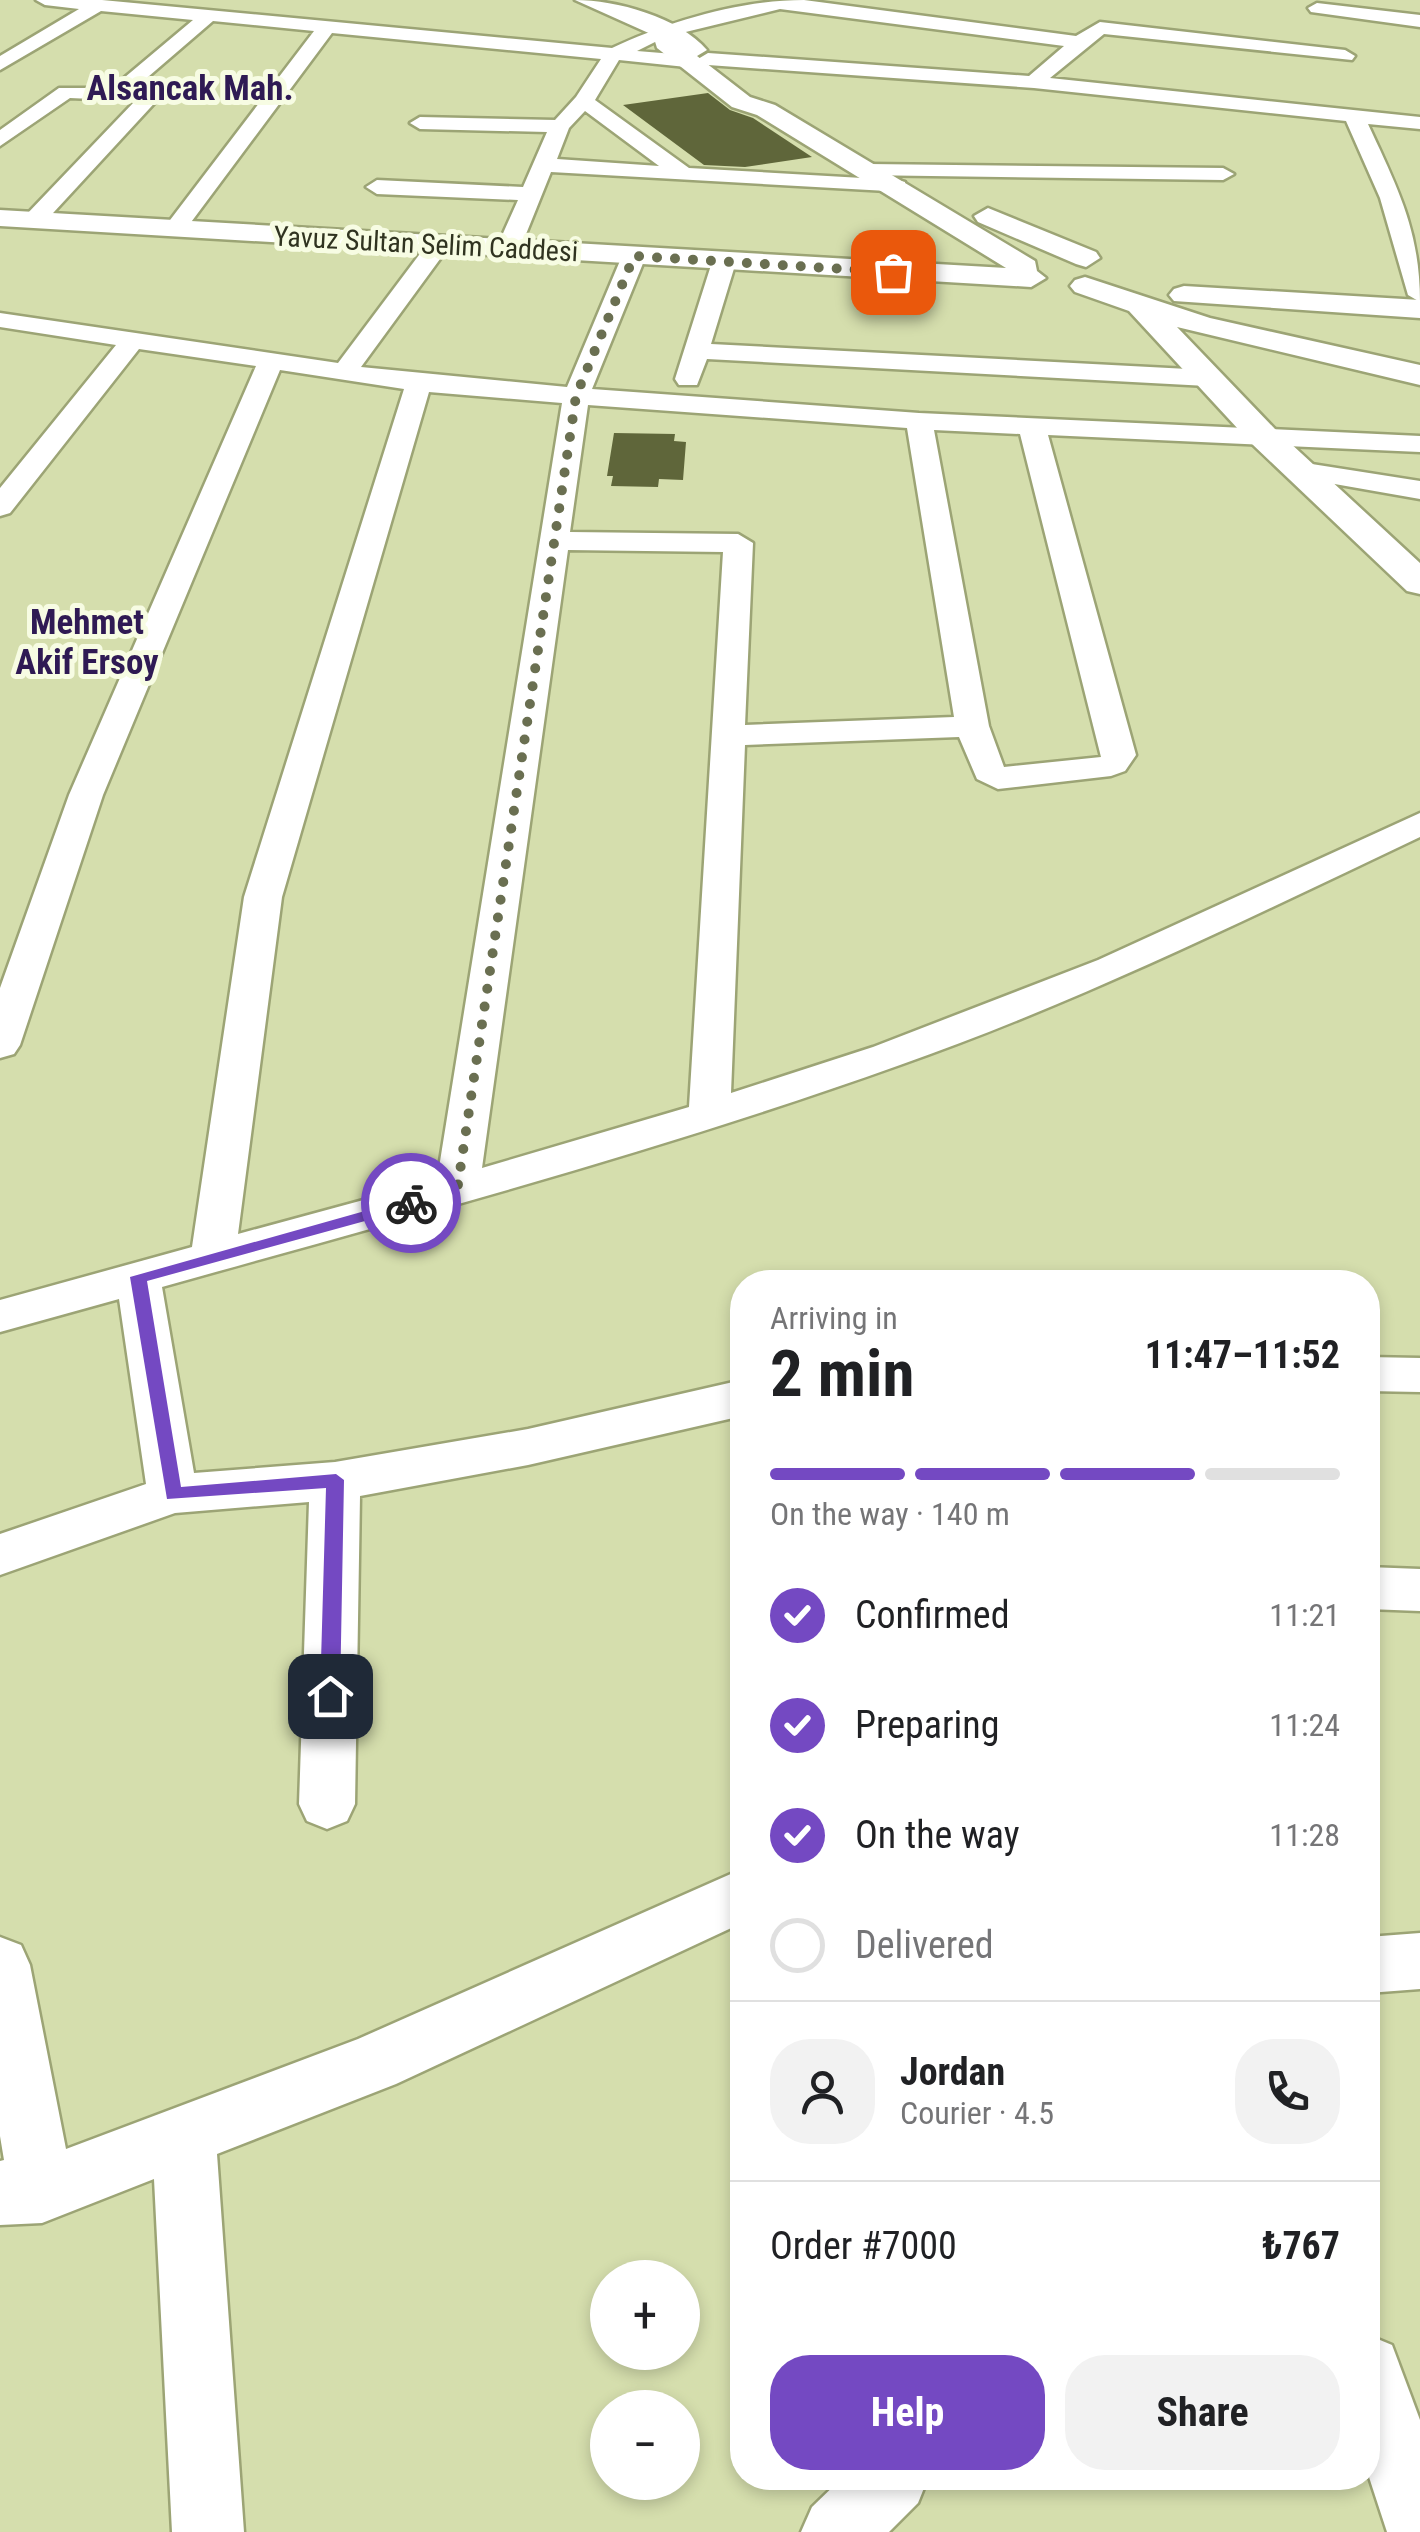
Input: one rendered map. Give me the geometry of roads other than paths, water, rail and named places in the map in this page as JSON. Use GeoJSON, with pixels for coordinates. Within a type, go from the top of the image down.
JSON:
{"type":"FeatureCollection","features":[{"type":"Feature","properties":{"kind":"street"},"geometry":{"type":"LineString","coordinates":[[45,0],[301,23],[327,16],[613,55],[1034,82],[1420,123]]}},
{"type":"Feature","properties":{"kind":"street"},"geometry":{"type":"LineString","coordinates":[[586,0],[661,34],[664,43],[697,60],[741,102],[766,110],[869,170],[1028,272]]}},
{"type":"Feature","properties":{"kind":"street"},"geometry":{"type":"LineString","coordinates":[[508,248],[560,126],[584,101],[613,55],[661,34],[788,2],[1079,42]]}},
{"type":"Feature","properties":{"kind":"street"},"geometry":{"type":"LineString","coordinates":[[0,64],[98,4]]}},
{"type":"Feature","properties":{"kind":"street"},"geometry":{"type":"LineString","coordinates":[[1317,8],[1420,21]]}},
{"type":"Feature","properties":{"kind":"street"},"geometry":{"type":"LineString","coordinates":[[117,94],[209,14]]}},
{"type":"Feature","properties":{"kind":"street"},"geometry":{"type":"LineString","coordinates":[[175,228],[327,16]]}},
{"type":"Feature","properties":{"kind":"street"},"geometry":{"type":"LineString","coordinates":[[1034,82],[1100,28],[1346,56]]}},
{"type":"Feature","properties":{"kind":"street"},"geometry":{"type":"LineString","coordinates":[[0,140],[66,92],[151,96],[34,220]]}},
{"type":"Feature","properties":{"kind":"street"},"geometry":{"type":"LineString","coordinates":[[584,101],[681,172]]}},
{"type":"Feature","properties":{"kind":"street"},"geometry":{"type":"LineString","coordinates":[[1148,286],[1420,296],[1391,198],[1354,116]]}},
{"type":"Feature","properties":{"kind":"street"},"geometry":{"type":"LineString","coordinates":[[420,123],[560,126]]}},
{"type":"Feature","properties":{"kind":"street"},"geometry":{"type":"LineString","coordinates":[[544,165],[681,172],[909,194],[991,217],[1093,274],[1111,290],[1420,309]]}},
{"type":"Feature","properties":{"kind":"street"},"geometry":{"type":"LineString","coordinates":[[869,170],[1223,174]]}},
{"type":"Feature","properties":{"kind":"street"},"geometry":{"type":"LineString","coordinates":[[377,188],[532,194]]}},
{"type":"Feature","properties":{"kind":"street","name":"Yavuz Sultan Selim Caddesi"},"geometry":{"type":"LineString","coordinates":[[0,218],[724,262],[1028,272],[1055,285],[1093,274]]}},
{"type":"Feature","properties":{"kind":"street"},"geometry":{"type":"LineString","coordinates":[[344,372],[438,244]]}},
{"type":"Feature","properties":{"kind":"street"},"geometry":{"type":"LineString","coordinates":[[457,1191],[576,396],[634,256]]}},
{"type":"Feature","properties":{"kind":"street"},"geometry":{"type":"LineString","coordinates":[[680,404],[724,262]]}},
{"type":"Feature","properties":{"kind":"street"},"geometry":{"type":"LineString","coordinates":[[1093,274],[1148,286],[1420,375]]}},
{"type":"Feature","properties":{"kind":"street"},"geometry":{"type":"LineString","coordinates":[[1148,286],[1207,378],[1298,470],[1406,560],[1420,583]]}},
{"type":"Feature","properties":{"kind":"street"},"geometry":{"type":"LineString","coordinates":[[0,320],[419,383],[920,421],[1420,444]]}},
{"type":"Feature","properties":{"kind":"street"},"geometry":{"type":"LineString","coordinates":[[0,507],[133,340]]}},
{"type":"Feature","properties":{"kind":"street"},"geometry":{"type":"LineString","coordinates":[[696,351],[1207,378]]}},
{"type":"Feature","properties":{"kind":"street"},"geometry":{"type":"LineString","coordinates":[[0,1045],[86,795],[272,361]]}},
{"type":"Feature","properties":{"kind":"street"},"geometry":{"type":"LineString","coordinates":[[213,1256],[263,897],[419,383]]}},
{"type":"Feature","properties":{"kind":"street"},"geometry":{"type":"LineString","coordinates":[[920,421],[972,726],[989,772],[998,779],[1099,769],[1113,764],[1119,755],[1032,427]]}},
{"type":"Feature","properties":{"kind":"street"},"geometry":{"type":"LineString","coordinates":[[1298,470],[1420,490]]}},
{"type":"Feature","properties":{"kind":"street"},"geometry":{"type":"LineString","coordinates":[[554,541],[738,543],[710,1116]]}},
{"type":"Feature","properties":{"kind":"street"},"geometry":{"type":"LineString","coordinates":[[728,736],[972,726]]}},
{"type":"Feature","properties":{"kind":"street"},"geometry":{"type":"LineString","coordinates":[[0,1316],[457,1191],[710,1116],[887,1056],[1096,975],[1420,824]]}},
{"type":"Feature","properties":{"kind":"street"},"geometry":{"type":"LineString","coordinates":[[138,1277],[173,1494]]}},
{"type":"Feature","properties":{"kind":"street"},"geometry":{"type":"LineString","coordinates":[[1380,1374],[1420,1375]]}},
{"type":"Feature","properties":{"kind":"street"},"geometry":{"type":"LineString","coordinates":[[0,1555],[173,1494],[336,1480],[528,1447],[730,1401]]}},
{"type":"Feature","properties":{"kind":"street"},"geometry":{"type":"LineString","coordinates":[[327,1804],[336,1480]]}},
{"type":"Feature","properties":{"kind":"street"},"geometry":{"type":"LineString","coordinates":[[1380,1588],[1420,1590]]}},
{"type":"Feature","properties":{"kind":"street"},"geometry":{"type":"LineString","coordinates":[[0,1965],[21,2192],[184,2136],[374,2062],[730,1900]]}},
{"type":"Feature","properties":{"kind":"street"},"geometry":{"type":"LineString","coordinates":[[1380,1964],[1420,1961]]}},
{"type":"Feature","properties":{"kind":"street"},"geometry":{"type":"LineString","coordinates":[[184,2136],[208,2532]]}},
{"type":"Feature","properties":{"kind":"street"},"geometry":{"type":"LineString","coordinates":[[1380,2405],[1420,2525]]}},
{"type":"Feature","properties":{"kind":"street"},"geometry":{"type":"LineString","coordinates":[[837,2532],[881,2490]]}},
{"type":"Feature","properties":{"kind":"district","name":"Alsancak Mah."},"geometry":{"type":"Point","coordinates":[190,88]}},
{"type":"Feature","properties":{"kind":"district","name":"Mehmet Akif Ersoy"},"geometry":{"type":"Point","coordinates":[87,642]}}]}
